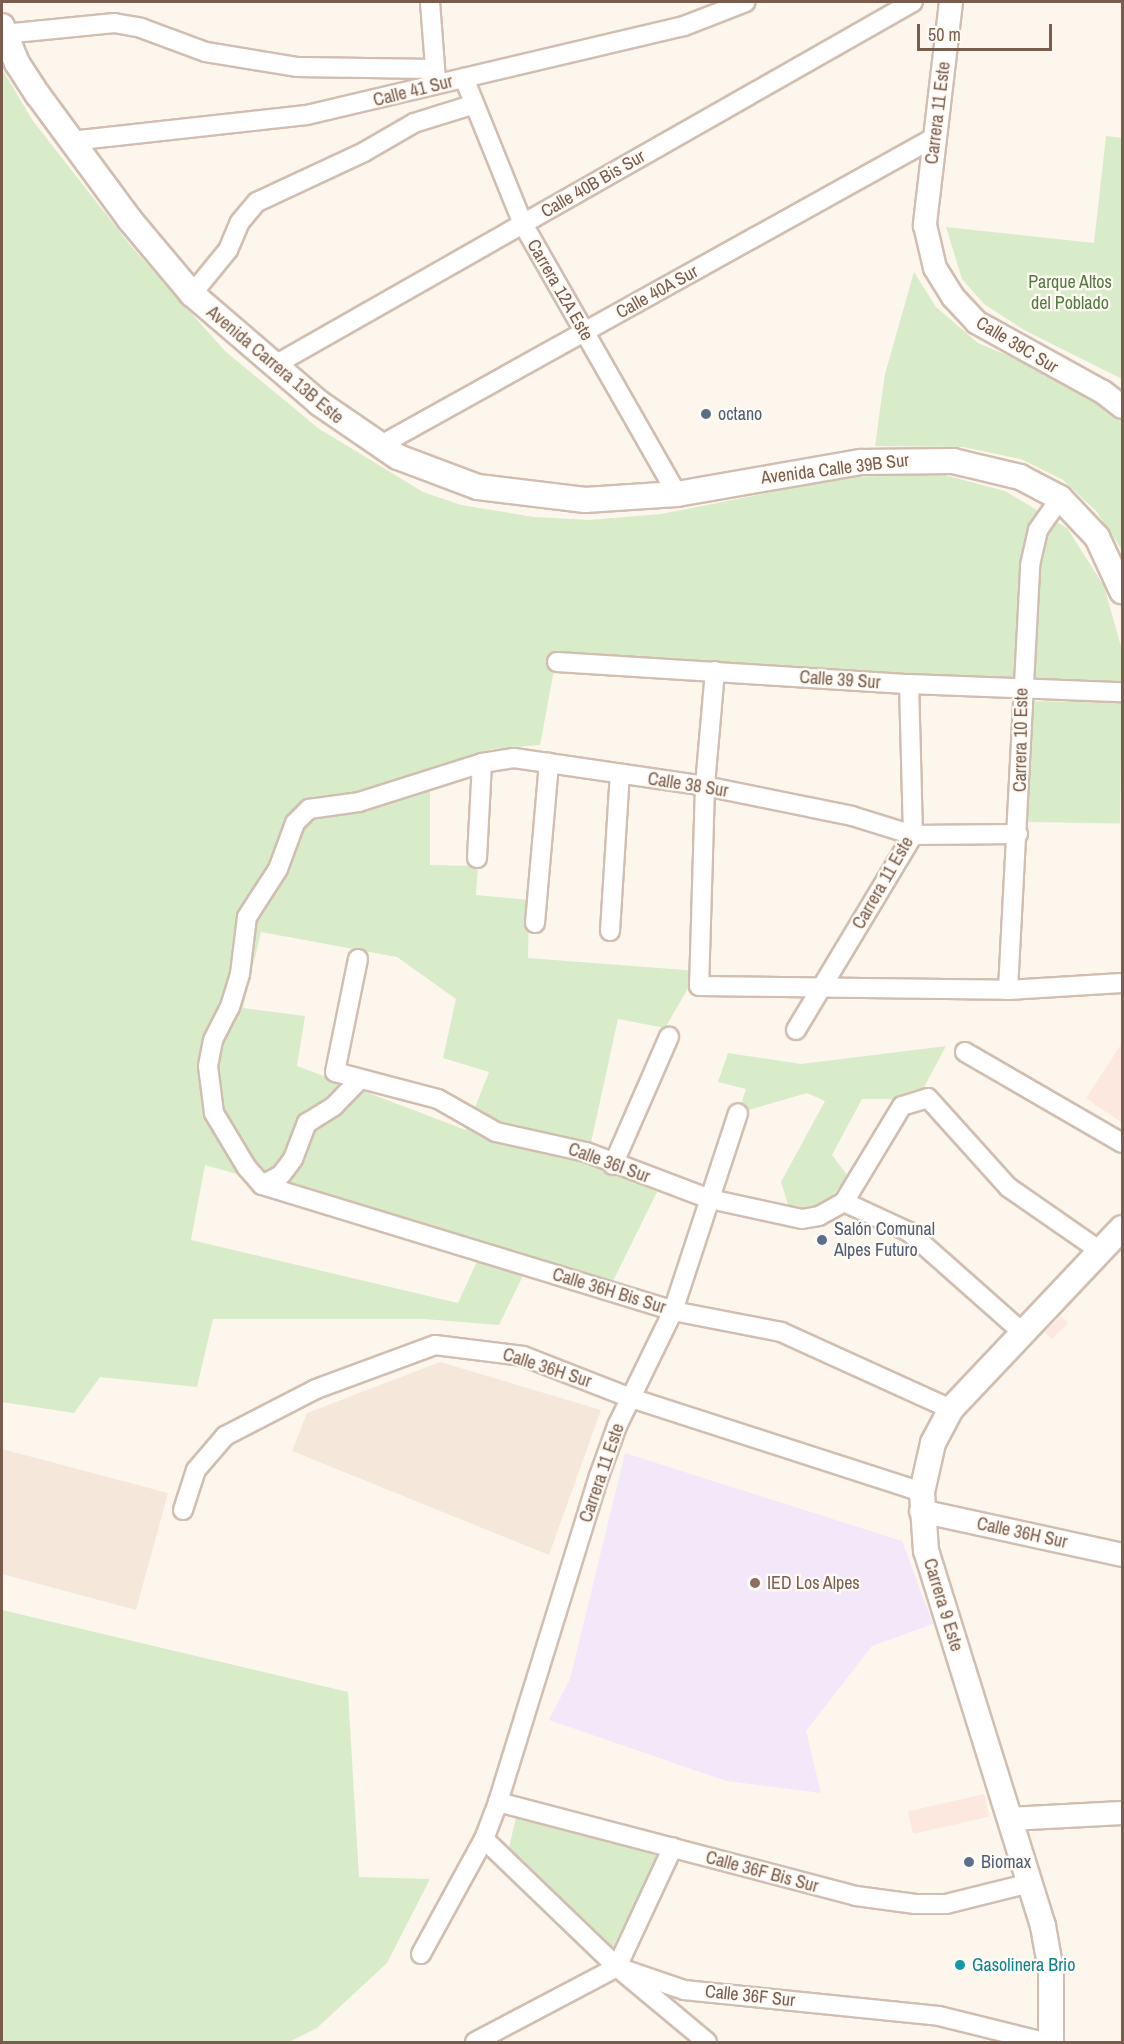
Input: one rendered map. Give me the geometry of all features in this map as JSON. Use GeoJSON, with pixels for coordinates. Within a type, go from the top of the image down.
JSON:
{"type":"FeatureCollection","features":[{"type":"Feature","properties":{"kind":"main road","name":"Avenida Carrera 13B Este"},"geometry":{"type":"LineString","coordinates":[[3,30],[22,73],[71,141],[192,294],[273,366],[379,446],[455,480],[515,494],[585,500],[677,494]]}},
{"type":"Feature","properties":{"kind":"main road","name":"Avenida Calle 39B Sur"},"geometry":{"type":"LineString","coordinates":[[677,494],[861,462],[916,458],[994,469],[1060,498]]}},
{"type":"Feature","properties":{"kind":"main road"},"geometry":{"type":"LineString","coordinates":[[1060,498],[1097,537],[1122,591]]}},
{"type":"Feature","properties":{"kind":"main road","name":"Carrera 9 Este"},"geometry":{"type":"LineString","coordinates":[[1051,2043],[1052,1971],[1030,1884],[926,1551],[921,1502],[933,1443],[951,1408],[1122,1228]]}},
{"type":"Feature","properties":{"kind":"street"},"geometry":{"type":"LineString","coordinates":[[3,30],[114,23],[141,28],[206,52],[298,67],[436,77],[430,2]]}},
{"type":"Feature","properties":{"kind":"street","name":"Calle 41 Sur"},"geometry":{"type":"LineString","coordinates":[[71,141],[308,115],[436,77],[464,78],[684,26],[746,2]]}},
{"type":"Feature","properties":{"kind":"street","name":"Calle 40B Bis Sur"},"geometry":{"type":"LineString","coordinates":[[273,366],[913,2]]}},
{"type":"Feature","properties":{"kind":"street","name":"Carrera 11 Este"},"geometry":{"type":"LineString","coordinates":[[926,225],[951,2]]}},
{"type":"Feature","properties":{"kind":"street","name":"Carrera 12A Este"},"geometry":{"type":"LineString","coordinates":[[464,78],[472,105],[523,224],[677,494]]}},
{"type":"Feature","properties":{"kind":"street"},"geometry":{"type":"LineString","coordinates":[[192,294],[228,250],[245,214],[257,202],[364,152],[414,123],[472,105]]}},
{"type":"Feature","properties":{"kind":"street","name":"Calle 40A Sur"},"geometry":{"type":"LineString","coordinates":[[379,446],[935,137]]}},
{"type":"Feature","properties":{"kind":"street","name":"Calle 39C Sur"},"geometry":{"type":"LineString","coordinates":[[926,225],[935,268],[963,310],[990,332],[1103,392],[1122,407]]}},
{"type":"Feature","properties":{"kind":"street","name":"Carrera 10 Este"},"geometry":{"type":"LineString","coordinates":[[1008,990],[1018,834],[1022,688],[1030,565],[1038,530],[1060,498]]}},
{"type":"Feature","properties":{"kind":"street","name":"Calle 39 Sur"},"geometry":{"type":"LineString","coordinates":[[557,662],[909,684],[1122,692]]}},
{"type":"Feature","properties":{"kind":"street"},"geometry":{"type":"LineString","coordinates":[[715,671],[705,786],[699,986],[1008,990],[1122,983]]}},
{"type":"Feature","properties":{"kind":"street","name":"Carrera 11 Este"},"geometry":{"type":"LineString","coordinates":[[795,1030],[913,835],[909,684]]}},
{"type":"Feature","properties":{"kind":"street","name":"Calle 38 Sur"},"geometry":{"type":"LineString","coordinates":[[262,1185],[247,1168],[214,1113],[208,1066],[213,1040],[230,1007],[240,974],[247,917],[278,869],[295,823],[309,809],[359,802],[482,762],[514,758],[705,786],[862,819],[913,835],[1018,834]]}},
{"type":"Feature","properties":{"kind":"street"},"geometry":{"type":"LineString","coordinates":[[477,858],[482,762]]}},
{"type":"Feature","properties":{"kind":"street"},"geometry":{"type":"LineString","coordinates":[[535,923],[549,763]]}},
{"type":"Feature","properties":{"kind":"street"},"geometry":{"type":"LineString","coordinates":[[610,931],[620,774]]}},
{"type":"Feature","properties":{"kind":"street","name":"Calle 36I Sur"},"geometry":{"type":"LineString","coordinates":[[358,959],[335,1072],[438,1099],[496,1132],[586,1152],[613,1165],[710,1198],[793,1218],[819,1216],[844,1202]]}},
{"type":"Feature","properties":{"kind":"street"},"geometry":{"type":"LineString","coordinates":[[613,1165],[669,1037]]}},
{"type":"Feature","properties":{"kind":"street"},"geometry":{"type":"LineString","coordinates":[[965,1052],[1122,1143]]}},
{"type":"Feature","properties":{"kind":"street"},"geometry":{"type":"LineString","coordinates":[[262,1185],[281,1175],[293,1159],[307,1123],[334,1107],[360,1079]]}},
{"type":"Feature","properties":{"kind":"street"},"geometry":{"type":"LineString","coordinates":[[1023,1333],[909,1232],[844,1202],[902,1106],[928,1098],[938,1105],[1008,1187],[1100,1251]]}},
{"type":"Feature","properties":{"kind":"street","name":"Carrera 11 Este"},"geometry":{"type":"LineString","coordinates":[[421,1954],[484,1839],[498,1802],[599,1476],[631,1398],[673,1311],[738,1113]]}},
{"type":"Feature","properties":{"kind":"street","name":"Calle 36H Bis Sur"},"geometry":{"type":"LineString","coordinates":[[262,1185],[673,1311],[781,1332],[951,1408]]}},
{"type":"Feature","properties":{"kind":"street","name":"Calle 36H Sur"},"geometry":{"type":"LineString","coordinates":[[183,1510],[196,1470],[225,1436],[316,1389],[435,1345],[522,1356],[631,1398],[921,1502],[1122,1555]]}},
{"type":"Feature","properties":{"kind":"street","name":"Calle 36F Bis Sur"},"geometry":{"type":"LineString","coordinates":[[498,1802],[673,1847],[819,1888],[915,1904],[946,1904],[1030,1884]]}},
{"type":"Feature","properties":{"kind":"street"},"geometry":{"type":"LineString","coordinates":[[1009,1819],[1122,1813]]}},
{"type":"Feature","properties":{"kind":"street"},"geometry":{"type":"LineString","coordinates":[[484,1839],[617,1967],[707,2043]]}},
{"type":"Feature","properties":{"kind":"street"},"geometry":{"type":"LineString","coordinates":[[475,2043],[617,1967],[673,1847]]}},
{"type":"Feature","properties":{"kind":"street","name":"Calle 36F Sur"},"geometry":{"type":"LineString","coordinates":[[617,1967],[684,1990],[939,2016],[1044,2043]]}},
{"type":"Feature","properties":{"kind":"shaded area"},"geometry":{"type":"Polygon","coordinates":[[[1122,1043],[1122,1123],[1086,1098],[1122,1043]]]}},
{"type":"Feature","properties":{"kind":"shaded area"},"geometry":{"type":"Polygon","coordinates":[[[1061,1316],[1068,1323],[1052,1339],[1045,1332],[1061,1316]]]}},
{"type":"Feature","properties":{"kind":"shaded area"},"geometry":{"type":"Polygon","coordinates":[[[440,1362],[601,1410],[549,1555],[292,1451],[307,1413],[440,1362]]]}},
{"type":"Feature","properties":{"kind":"shaded area"},"geometry":{"type":"Polygon","coordinates":[[[2,1449],[168,1493],[136,1610],[2,1574],[2,1449]]]}},
{"type":"Feature","properties":{"kind":"shaded area","name":"IED Los Alpes"},"geometry":{"type":"Polygon","coordinates":[[[625,1453],[902,1541],[933,1624],[872,1646],[806,1731],[821,1793],[726,1781],[549,1720],[570,1679],[625,1453]]]}},
{"type":"Feature","properties":{"kind":"shaded area"},"geometry":{"type":"Polygon","coordinates":[[[984,1794],[989,1816],[913,1834],[908,1812],[984,1794]]]}},
{"type":"Feature","properties":{"kind":"green space"},"geometry":{"type":"Polygon","coordinates":[[[2,69],[33,121],[131,246],[225,351],[318,428],[423,492],[461,505],[534,517],[589,520],[661,514],[849,477],[941,474],[1005,491],[1067,528],[1104,586],[1122,650],[1122,685],[556,659],[540,745],[491,749],[430,768],[430,865],[478,866],[476,895],[529,900],[528,958],[698,971],[665,1028],[618,1019],[587,1161],[657,1192],[611,1285],[531,1259],[499,1325],[424,1319],[213,1319],[197,1387],[100,1377],[74,1413],[2,1402],[2,69]],[[261,932],[243,1008],[305,1016],[297,1066],[466,1130],[489,1072],[443,1058],[456,999],[397,957],[261,932]],[[205,1165],[191,1240],[458,1303],[484,1246],[484,1245],[205,1165]]]}},
{"type":"Feature","properties":{"kind":"green space","name":"Parque Altos del Poblado"},"geometry":{"type":"Polygon","coordinates":[[[1106,136],[1122,138],[1122,379],[1024,330],[984,304],[962,279],[946,227],[1094,243],[1106,136]]]}},
{"type":"Feature","properties":{"kind":"green space"},"geometry":{"type":"Polygon","coordinates":[[[914,272],[936,307],[978,343],[1064,379],[1097,398],[1122,420],[1122,550],[1096,511],[1063,480],[1021,459],[963,447],[875,446],[885,374],[914,272]]]}},
{"type":"Feature","properties":{"kind":"green space"},"geometry":{"type":"Polygon","coordinates":[[[1028,701],[1122,703],[1120,824],[1026,822],[1028,701]]]}},
{"type":"Feature","properties":{"kind":"green space"},"geometry":{"type":"Polygon","coordinates":[[[946,1046],[922,1091],[896,1099],[862,1099],[832,1155],[848,1176],[824,1206],[807,1211],[790,1211],[781,1182],[825,1101],[807,1093],[738,1113],[746,1089],[718,1082],[728,1053],[801,1064],[946,1046]]]}},
{"type":"Feature","properties":{"kind":"green space"},"geometry":{"type":"Polygon","coordinates":[[[2,1610],[348,1692],[359,1877],[430,1879],[387,1963],[317,2028],[289,2042],[2,2042],[2,1610]]]}},
{"type":"Feature","properties":{"kind":"green space"},"geometry":{"type":"Polygon","coordinates":[[[517,1814],[658,1856],[613,1947],[509,1847],[517,1814]]]}},
{"type":"Feature","properties":{"kind":"place","name":"octano"},"geometry":{"type":"Point","coordinates":[706,414]}},
{"type":"Feature","properties":{"kind":"place","name":"Salón Comunal Alpes Futuro"},"geometry":{"type":"Point","coordinates":[822,1240]}},
{"type":"Feature","properties":{"kind":"place","name":"IED Los Alpes"},"geometry":{"type":"Point","coordinates":[755,1583]}},
{"type":"Feature","properties":{"kind":"place","name":"Biomax"},"geometry":{"type":"Point","coordinates":[969,1862]}},
{"type":"Feature","properties":{"kind":"place","name":"Gasolinera Brio"},"geometry":{"type":"Point","coordinates":[960,1965]}}]}
